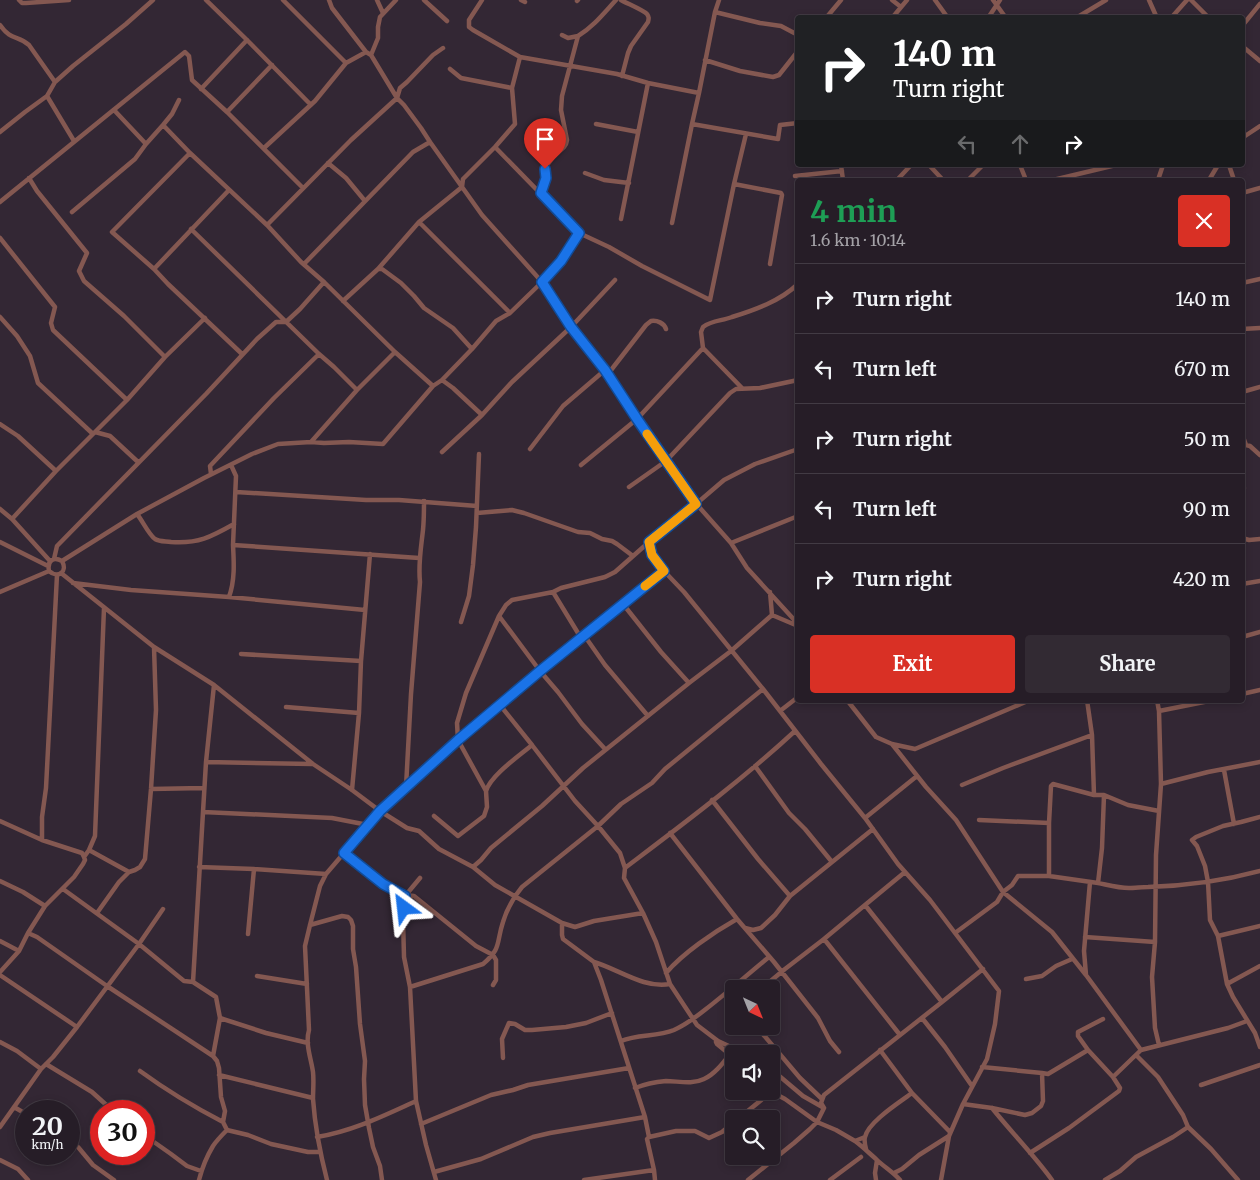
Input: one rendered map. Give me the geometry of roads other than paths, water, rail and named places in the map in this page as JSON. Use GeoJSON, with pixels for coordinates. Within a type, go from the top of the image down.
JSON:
{"type":"FeatureCollection","features":[{"type":"Feature","properties":{"kind":"street"},"geometry":{"type":"LineString","coordinates":[[19,0],[22,3],[69,0]]}},
{"type":"Feature","properties":{"kind":"street"},"geometry":{"type":"LineString","coordinates":[[206,0],[311,105]]}},
{"type":"Feature","properties":{"kind":"street"},"geometry":{"type":"LineString","coordinates":[[283,0],[346,63]]}},
{"type":"Feature","properties":{"kind":"street"},"geometry":{"type":"LineString","coordinates":[[329,0],[332,8],[368,53],[397,98],[413,116],[482,215],[542,282],[571,327],[606,372],[696,504],[731,543],[747,568],[795,621]]}},
{"type":"Feature","properties":{"kind":"street"},"geometry":{"type":"LineString","coordinates":[[377,0],[383,13]]}},
{"type":"Feature","properties":{"kind":"street"},"geometry":{"type":"LineString","coordinates":[[264,148],[311,105],[346,63],[368,53],[378,38],[380,17],[396,0]]}},
{"type":"Feature","properties":{"kind":"street"},"geometry":{"type":"LineString","coordinates":[[424,0],[447,20]]}},
{"type":"Feature","properties":{"kind":"street"},"geometry":{"type":"LineString","coordinates":[[482,0],[469,20],[469,27],[520,57],[699,93]]}},
{"type":"Feature","properties":{"kind":"street"},"geometry":{"type":"LineString","coordinates":[[562,35],[568,38],[578,36],[586,31],[616,0]]}},
{"type":"Feature","properties":{"kind":"street"},"geometry":{"type":"LineString","coordinates":[[621,0],[643,11],[649,18],[631,46],[622,76]]}},
{"type":"Feature","properties":{"kind":"street"},"geometry":{"type":"LineString","coordinates":[[672,223],[719,0]]}},
{"type":"Feature","properties":{"kind":"street"},"geometry":{"type":"LineString","coordinates":[[828,15],[841,0]]}},
{"type":"Feature","properties":{"kind":"street"},"geometry":{"type":"LineString","coordinates":[[892,0],[901,7]]}},
{"type":"Feature","properties":{"kind":"street"},"geometry":{"type":"LineString","coordinates":[[894,15],[907,0]]}},
{"type":"Feature","properties":{"kind":"street"},"geometry":{"type":"LineString","coordinates":[[935,0],[946,15]]}},
{"type":"Feature","properties":{"kind":"street"},"geometry":{"type":"LineString","coordinates":[[1081,15],[1106,0]]}},
{"type":"Feature","properties":{"kind":"street"},"geometry":{"type":"LineString","coordinates":[[1149,0],[1156,15]]}},
{"type":"Feature","properties":{"kind":"street"},"geometry":{"type":"LineString","coordinates":[[1174,15],[1187,0]]}},
{"type":"Feature","properties":{"kind":"street"},"geometry":{"type":"LineString","coordinates":[[1191,0],[1206,15]]}},
{"type":"Feature","properties":{"kind":"street"},"geometry":{"type":"LineString","coordinates":[[0,132],[46,96],[55,82],[126,24],[150,1]]}},
{"type":"Feature","properties":{"kind":"street"},"geometry":{"type":"LineString","coordinates":[[989,15],[996,1]]}},
{"type":"Feature","properties":{"kind":"street"},"geometry":{"type":"LineString","coordinates":[[996,1],[1004,15]]}},
{"type":"Feature","properties":{"kind":"street"},"geometry":{"type":"LineString","coordinates":[[1245,22],[1260,4]]}},
{"type":"Feature","properties":{"kind":"street"},"geometry":{"type":"LineString","coordinates":[[715,12],[781,26],[795,33]]}},
{"type":"Feature","properties":{"kind":"street"},"geometry":{"type":"LineString","coordinates":[[0,25],[6,34],[25,41],[30,45],[55,82]]}},
{"type":"Feature","properties":{"kind":"street"},"geometry":{"type":"LineString","coordinates":[[541,193],[546,178],[545,168],[566,144],[567,140],[561,110],[562,96],[578,36]]}},
{"type":"Feature","properties":{"kind":"street"},"geometry":{"type":"LineString","coordinates":[[202,89],[247,40]]}},
{"type":"Feature","properties":{"kind":"street"},"geometry":{"type":"LineString","coordinates":[[267,225],[351,140],[397,98],[400,88],[443,48]]}},
{"type":"Feature","properties":{"kind":"street"},"geometry":{"type":"LineString","coordinates":[[1245,48],[1260,61]]}},
{"type":"Feature","properties":{"kind":"street"},"geometry":{"type":"LineString","coordinates":[[0,202],[185,52],[189,56],[192,80],[264,148],[302,188]]}},
{"type":"Feature","properties":{"kind":"street"},"geometry":{"type":"LineString","coordinates":[[706,60],[740,71],[773,77],[779,75],[795,55]]}},
{"type":"Feature","properties":{"kind":"street"},"geometry":{"type":"LineString","coordinates":[[342,301],[378,268],[418,222],[462,187],[463,179],[496,147],[515,124],[512,88],[520,57]]}},
{"type":"Feature","properties":{"kind":"street"},"geometry":{"type":"LineString","coordinates":[[227,112],[272,66]]}},
{"type":"Feature","properties":{"kind":"street"},"geometry":{"type":"LineString","coordinates":[[450,69],[461,78],[512,88]]}},
{"type":"Feature","properties":{"kind":"street"},"geometry":{"type":"LineString","coordinates":[[622,219],[648,83]]}},
{"type":"Feature","properties":{"kind":"street"},"geometry":{"type":"LineString","coordinates":[[46,96],[74,141]]}},
{"type":"Feature","properties":{"kind":"street"},"geometry":{"type":"LineString","coordinates":[[72,212],[135,159],[172,114],[179,100]]}},
{"type":"Feature","properties":{"kind":"street"},"geometry":{"type":"LineString","coordinates":[[114,110],[146,144]]}},
{"type":"Feature","properties":{"kind":"street"},"geometry":{"type":"LineString","coordinates":[[692,124],[778,139],[780,125],[795,123]]}},
{"type":"Feature","properties":{"kind":"street"},"geometry":{"type":"LineString","coordinates":[[596,124],[638,132]]}},
{"type":"Feature","properties":{"kind":"street"},"geometry":{"type":"LineString","coordinates":[[163,125],[267,225],[342,301],[433,386]]}},
{"type":"Feature","properties":{"kind":"street"},"geometry":{"type":"LineString","coordinates":[[1245,136],[1260,126]]}},
{"type":"Feature","properties":{"kind":"street"},"geometry":{"type":"LineString","coordinates":[[496,147],[579,233],[710,300],[746,134]]}},
{"type":"Feature","properties":{"kind":"street"},"geometry":{"type":"LineString","coordinates":[[304,264],[413,152],[430,142]]}},
{"type":"Feature","properties":{"kind":"street"},"geometry":{"type":"LineString","coordinates":[[190,153],[112,232],[242,354]]}},
{"type":"Feature","properties":{"kind":"street"},"geometry":{"type":"LineString","coordinates":[[328,163],[346,178],[365,201]]}},
{"type":"Feature","properties":{"kind":"street"},"geometry":{"type":"LineString","coordinates":[[841,167],[843,178]]}},
{"type":"Feature","properties":{"kind":"street"},"geometry":{"type":"LineString","coordinates":[[900,178],[909,167]]}},
{"type":"Feature","properties":{"kind":"street"},"geometry":{"type":"LineString","coordinates":[[931,167],[941,178]]}},
{"type":"Feature","properties":{"kind":"street"},"geometry":{"type":"LineString","coordinates":[[970,178],[981,167]]}},
{"type":"Feature","properties":{"kind":"street"},"geometry":{"type":"LineString","coordinates":[[1061,178],[1108,167]]}},
{"type":"Feature","properties":{"kind":"street"},"geometry":{"type":"LineString","coordinates":[[1210,178],[1217,167]]}},
{"type":"Feature","properties":{"kind":"street"},"geometry":{"type":"LineString","coordinates":[[795,176],[842,171]]}},
{"type":"Feature","properties":{"kind":"street"},"geometry":{"type":"LineString","coordinates":[[585,173],[604,180],[629,183]]}},
{"type":"Feature","properties":{"kind":"street"},"geometry":{"type":"LineString","coordinates":[[1081,178],[1082,173]]}},
{"type":"Feature","properties":{"kind":"street"},"geometry":{"type":"LineString","coordinates":[[29,178],[37,191],[87,253],[79,271],[84,281],[124,316],[166,357]]}},
{"type":"Feature","properties":{"kind":"street"},"geometry":{"type":"LineString","coordinates":[[734,184],[781,193],[782,195],[770,264]]}},
{"type":"Feature","properties":{"kind":"street"},"geometry":{"type":"LineString","coordinates":[[1245,192],[1260,188]]}},
{"type":"Feature","properties":{"kind":"street"},"geometry":{"type":"LineString","coordinates":[[154,270],[229,190]]}},
{"type":"Feature","properties":{"kind":"street"},"geometry":{"type":"LineString","coordinates":[[418,222],[510,313]]}},
{"type":"Feature","properties":{"kind":"street"},"geometry":{"type":"LineString","coordinates":[[191,229],[357,390]]}},
{"type":"Feature","properties":{"kind":"street"},"geometry":{"type":"LineString","coordinates":[[0,592],[58,559],[62,561],[137,514],[252,454],[278,444],[349,442],[383,444],[433,386],[442,380],[496,321],[510,313],[542,282],[561,261],[579,233]]}},
{"type":"Feature","properties":{"kind":"street"},"geometry":{"type":"LineString","coordinates":[[0,238],[54,307],[50,323],[53,330],[127,400]]}},
{"type":"Feature","properties":{"kind":"street"},"geometry":{"type":"LineString","coordinates":[[378,268],[400,283],[424,308],[453,328],[472,349]]}},
{"type":"Feature","properties":{"kind":"street"},"geometry":{"type":"LineString","coordinates":[[1245,282],[1260,279]]}},
{"type":"Feature","properties":{"kind":"street"},"geometry":{"type":"LineString","coordinates":[[442,452],[482,415],[512,382],[571,327],[615,280]]}},
{"type":"Feature","properties":{"kind":"street"},"geometry":{"type":"LineString","coordinates":[[50,564],[57,546],[206,394],[242,354],[276,322],[286,322],[324,282]]}},
{"type":"Feature","properties":{"kind":"street"},"geometry":{"type":"LineString","coordinates":[[742,388],[703,348],[701,332],[703,327],[712,322],[731,318],[765,304],[788,293],[795,287]]}},
{"type":"Feature","properties":{"kind":"street"},"geometry":{"type":"LineString","coordinates":[[0,317],[30,356],[38,383],[94,433],[110,436],[138,462]]}},
{"type":"Feature","properties":{"kind":"street"},"geometry":{"type":"LineString","coordinates":[[12,519],[56,470],[127,400],[205,318]]}},
{"type":"Feature","properties":{"kind":"street"},"geometry":{"type":"LineString","coordinates":[[530,448],[563,406],[606,372],[646,325],[651,321],[659,322],[666,329]]}},
{"type":"Feature","properties":{"kind":"street"},"geometry":{"type":"LineString","coordinates":[[1245,328],[1260,328]]}},
{"type":"Feature","properties":{"kind":"street"},"geometry":{"type":"LineString","coordinates":[[581,465],[637,419],[703,348]]}},
{"type":"Feature","properties":{"kind":"street"},"geometry":{"type":"LineString","coordinates":[[311,442],[357,390],[395,352]]}},
{"type":"Feature","properties":{"kind":"street"},"geometry":{"type":"LineString","coordinates":[[211,474],[210,466],[319,354]]}},
{"type":"Feature","properties":{"kind":"street"},"geometry":{"type":"LineString","coordinates":[[442,380],[482,415]]}},
{"type":"Feature","properties":{"kind":"street"},"geometry":{"type":"LineString","coordinates":[[629,487],[666,461],[730,393],[736,389],[760,388],[795,381]]}},
{"type":"Feature","properties":{"kind":"street"},"geometry":{"type":"LineString","coordinates":[[1245,391],[1260,388]]}},
{"type":"Feature","properties":{"kind":"street"},"geometry":{"type":"LineString","coordinates":[[0,424],[18,436],[56,470]]}},
{"type":"Feature","properties":{"kind":"street"},"geometry":{"type":"LineString","coordinates":[[1245,445],[1250,446],[1260,455]]}},
{"type":"Feature","properties":{"kind":"street"},"geometry":{"type":"LineString","coordinates":[[486,791],[458,740],[457,723],[466,693],[506,605],[512,600],[552,592],[605,577],[615,572],[724,480],[755,464],[795,450]]}},
{"type":"Feature","properties":{"kind":"street"},"geometry":{"type":"LineString","coordinates":[[461,622],[469,596],[477,513],[479,454]]}},
{"type":"Feature","properties":{"kind":"street"},"geometry":{"type":"LineString","coordinates":[[228,597],[234,575],[233,545],[236,492],[236,473],[231,465]]}},
{"type":"Feature","properties":{"kind":"street"},"geometry":{"type":"LineString","coordinates":[[236,492],[345,499],[424,501],[477,506]]}},
{"type":"Feature","properties":{"kind":"street"},"geometry":{"type":"LineString","coordinates":[[406,786],[424,501]]}},
{"type":"Feature","properties":{"kind":"street"},"geometry":{"type":"LineString","coordinates":[[0,509],[12,519],[50,564],[52,574],[59,574],[73,583],[154,647],[214,685],[313,764],[380,811],[407,828],[419,831],[444,852],[473,867],[495,885],[562,923],[575,926],[643,913]]}},
{"type":"Feature","properties":{"kind":"street"},"geometry":{"type":"LineString","coordinates":[[477,513],[512,510],[612,541],[633,556]]}},
{"type":"Feature","properties":{"kind":"street"},"geometry":{"type":"LineString","coordinates":[[137,514],[154,538],[160,541],[197,542],[234,524]]}},
{"type":"Feature","properties":{"kind":"street"},"geometry":{"type":"LineString","coordinates":[[731,543],[795,517]]}},
{"type":"Feature","properties":{"kind":"street"},"geometry":{"type":"LineString","coordinates":[[1245,539],[1260,539]]}},
{"type":"Feature","properties":{"kind":"street"},"geometry":{"type":"LineString","coordinates":[[0,542],[50,564]]}},
{"type":"Feature","properties":{"kind":"street"},"geometry":{"type":"LineString","coordinates":[[649,542],[652,555],[664,571],[684,592],[763,689],[865,818],[905,872],[930,900],[999,991],[995,1024],[987,1059],[949,1134],[941,1180]]}},
{"type":"Feature","properties":{"kind":"street"},"geometry":{"type":"LineString","coordinates":[[233,545],[419,558]]}},
{"type":"Feature","properties":{"kind":"street"},"geometry":{"type":"LineString","coordinates":[[352,790],[370,554]]}},
{"type":"Feature","properties":{"kind":"street"},"geometry":{"type":"LineString","coordinates":[[42,840],[59,574],[64,570],[62,561]]}},
{"type":"Feature","properties":{"kind":"street"},"geometry":{"type":"LineString","coordinates":[[328,1180],[317,1137],[313,1098],[313,1073],[307,1036],[309,1030],[305,946],[320,886],[326,874],[380,811],[406,786],[540,671],[664,571]]}},
{"type":"Feature","properties":{"kind":"street"},"geometry":{"type":"LineString","coordinates":[[1245,584],[1260,581]]}},
{"type":"Feature","properties":{"kind":"street"},"geometry":{"type":"LineString","coordinates":[[73,583],[131,590],[366,610]]}},
{"type":"Feature","properties":{"kind":"street"},"geometry":{"type":"LineString","coordinates":[[552,592],[582,637],[648,716]]}},
{"type":"Feature","properties":{"kind":"street"},"geometry":{"type":"LineString","coordinates":[[770,592],[772,615]]}},
{"type":"Feature","properties":{"kind":"street"},"geometry":{"type":"LineString","coordinates":[[623,604],[661,652],[689,683]]}},
{"type":"Feature","properties":{"kind":"street"},"geometry":{"type":"LineString","coordinates":[[77,1026],[0,973],[19,952],[28,933],[45,906],[74,877],[83,864],[84,857],[95,836],[104,608]]}},
{"type":"Feature","properties":{"kind":"street"},"geometry":{"type":"LineString","coordinates":[[473,867],[503,837],[542,806],[605,749],[731,651],[772,615]]}},
{"type":"Feature","properties":{"kind":"street"},"geometry":{"type":"LineString","coordinates":[[772,615],[795,624]]}},
{"type":"Feature","properties":{"kind":"street"},"geometry":{"type":"LineString","coordinates":[[500,616],[540,671],[582,724],[605,749]]}},
{"type":"Feature","properties":{"kind":"street"},"geometry":{"type":"LineString","coordinates":[[1245,636],[1260,632]]}},
{"type":"Feature","properties":{"kind":"street"},"geometry":{"type":"LineString","coordinates":[[97,913],[119,882],[129,872],[140,867],[144,859],[156,710],[154,647]]}},
{"type":"Feature","properties":{"kind":"street"},"geometry":{"type":"LineString","coordinates":[[241,654],[361,661]]}},
{"type":"Feature","properties":{"kind":"street"},"geometry":{"type":"LineString","coordinates":[[193,982],[204,788],[214,685]]}},
{"type":"Feature","properties":{"kind":"street"},"geometry":{"type":"LineString","coordinates":[[410,987],[482,964],[493,955],[504,920],[515,896],[522,888],[598,826],[621,804],[652,783],[665,769],[763,689]]}},
{"type":"Feature","properties":{"kind":"street"},"geometry":{"type":"LineString","coordinates":[[1245,693],[1260,690]]}},
{"type":"Feature","properties":{"kind":"street"},"geometry":{"type":"LineString","coordinates":[[780,711],[795,699]]}},
{"type":"Feature","properties":{"kind":"street"},"geometry":{"type":"LineString","coordinates":[[849,703],[876,736],[892,744],[915,749],[1023,703]]}},
{"type":"Feature","properties":{"kind":"street"},"geometry":{"type":"LineString","coordinates":[[1087,703],[1092,735],[1094,795]]}},
{"type":"Feature","properties":{"kind":"street"},"geometry":{"type":"LineString","coordinates":[[1158,703],[1161,784],[1156,855],[1155,942],[1152,977],[1155,1028],[1160,1045]]}},
{"type":"Feature","properties":{"kind":"street"},"geometry":{"type":"LineString","coordinates":[[1159,711],[1199,703]]}},
{"type":"Feature","properties":{"kind":"street"},"geometry":{"type":"LineString","coordinates":[[500,705],[575,801],[620,853],[625,868],[624,878],[656,942],[670,984],[697,1025],[718,1041],[727,1045]]}},
{"type":"Feature","properties":{"kind":"street"},"geometry":{"type":"LineString","coordinates":[[286,707],[359,713]]}},
{"type":"Feature","properties":{"kind":"street"},"geometry":{"type":"LineString","coordinates":[[625,868],[755,766],[795,731]]}},
{"type":"Feature","properties":{"kind":"street"},"geometry":{"type":"LineString","coordinates":[[962,785],[1092,735]]}},
{"type":"Feature","properties":{"kind":"street"},"geometry":{"type":"LineString","coordinates":[[434,816],[458,836],[484,816],[487,807],[486,791],[488,784],[532,744]]}},
{"type":"Feature","properties":{"kind":"street"},"geometry":{"type":"LineString","coordinates":[[892,744],[956,820],[1003,892],[1052,932],[1141,1050]]}},
{"type":"Feature","properties":{"kind":"street"},"geometry":{"type":"LineString","coordinates":[[206,762],[313,764]]}},
{"type":"Feature","properties":{"kind":"street"},"geometry":{"type":"LineString","coordinates":[[1161,784],[1208,772],[1260,762]]}},
{"type":"Feature","properties":{"kind":"street"},"geometry":{"type":"LineString","coordinates":[[755,766],[789,814],[805,829],[832,862]]}},
{"type":"Feature","properties":{"kind":"street"},"geometry":{"type":"LineString","coordinates":[[1224,770],[1234,824]]}},
{"type":"Feature","properties":{"kind":"street"},"geometry":{"type":"LineString","coordinates":[[865,818],[917,776]]}},
{"type":"Feature","properties":{"kind":"street"},"geometry":{"type":"LineString","coordinates":[[1049,876],[1051,786],[1054,784],[1094,795],[1104,795],[1128,805],[1159,811]]}},
{"type":"Feature","properties":{"kind":"street"},"geometry":{"type":"LineString","coordinates":[[151,788],[204,788]]}},
{"type":"Feature","properties":{"kind":"street"},"geometry":{"type":"LineString","coordinates":[[1098,883],[1102,848],[1104,795]]}},
{"type":"Feature","properties":{"kind":"street"},"geometry":{"type":"LineString","coordinates":[[712,800],[758,859],[790,896]]}},
{"type":"Feature","properties":{"kind":"street"},"geometry":{"type":"LineString","coordinates":[[203,812],[332,818],[368,825]]}},
{"type":"Feature","properties":{"kind":"street"},"geometry":{"type":"LineString","coordinates":[[1260,817],[1223,826],[1192,840],[1197,846],[1206,866],[1210,920],[1218,936],[1227,984],[1247,1021],[1258,1032],[1260,1047]]}},
{"type":"Feature","properties":{"kind":"street"},"geometry":{"type":"LineString","coordinates":[[979,820],[1049,823]]}},
{"type":"Feature","properties":{"kind":"street"},"geometry":{"type":"LineString","coordinates":[[0,821],[42,840],[82,853],[84,857]]}},
{"type":"Feature","properties":{"kind":"street"},"geometry":{"type":"LineString","coordinates":[[745,928],[753,930],[761,928],[775,915],[790,896],[872,829]]}},
{"type":"Feature","properties":{"kind":"street"},"geometry":{"type":"LineString","coordinates":[[670,833],[818,1018],[839,1052]]}},
{"type":"Feature","properties":{"kind":"street"},"geometry":{"type":"LineString","coordinates":[[89,850],[129,872]]}},
{"type":"Feature","properties":{"kind":"street"},"geometry":{"type":"LineString","coordinates":[[344,853],[383,884],[405,896],[414,896],[476,946],[493,955],[496,960],[496,980],[492,985]]}},
{"type":"Feature","properties":{"kind":"street"},"geometry":{"type":"LineString","coordinates":[[199,867],[326,874]]}},
{"type":"Feature","properties":{"kind":"street"},"geometry":{"type":"LineString","coordinates":[[248,934],[254,869]]}},
{"type":"Feature","properties":{"kind":"street"},"geometry":{"type":"LineString","coordinates":[[955,933],[997,902],[1003,892],[1012,885],[1018,876],[1049,876],[1129,888],[1187,885],[1260,871]]}},
{"type":"Feature","properties":{"kind":"street"},"geometry":{"type":"LineString","coordinates":[[772,980],[905,872]]}},
{"type":"Feature","properties":{"kind":"street"},"geometry":{"type":"LineString","coordinates":[[420,878],[405,896],[403,919],[404,957],[410,987],[416,1101],[436,1180]]}},
{"type":"Feature","properties":{"kind":"street"},"geometry":{"type":"LineString","coordinates":[[0,881],[23,892],[45,906]]}},
{"type":"Feature","properties":{"kind":"street"},"geometry":{"type":"LineString","coordinates":[[1086,975],[1084,951],[1090,882]]}},
{"type":"Feature","properties":{"kind":"street"},"geometry":{"type":"LineString","coordinates":[[63,889],[139,944],[184,981],[193,982],[216,996],[220,1018],[213,1056]]}},
{"type":"Feature","properties":{"kind":"street"},"geometry":{"type":"LineString","coordinates":[[866,905],[942,1002]]}},
{"type":"Feature","properties":{"kind":"street"},"geometry":{"type":"LineString","coordinates":[[0,1127],[41,1070],[139,944],[163,909]]}},
{"type":"Feature","properties":{"kind":"street"},"geometry":{"type":"LineString","coordinates":[[310,925],[342,916],[348,917],[353,926],[353,948],[365,1061],[364,1079],[368,1124],[382,1180]]}},
{"type":"Feature","properties":{"kind":"street"},"geometry":{"type":"LineString","coordinates":[[666,973],[700,944],[737,919]]}},
{"type":"Feature","properties":{"kind":"street"},"geometry":{"type":"LineString","coordinates":[[562,923],[563,939],[594,962],[650,984],[662,986],[670,984]]}},
{"type":"Feature","properties":{"kind":"street"},"geometry":{"type":"LineString","coordinates":[[1218,936],[1260,926]]}},
{"type":"Feature","properties":{"kind":"street"},"geometry":{"type":"LineString","coordinates":[[28,933],[37,937],[213,1056],[219,1068],[225,1111],[223,1122],[227,1130]]}},
{"type":"Feature","properties":{"kind":"street"},"geometry":{"type":"LineString","coordinates":[[1085,937],[1155,942]]}},
{"type":"Feature","properties":{"kind":"street"},"geometry":{"type":"LineString","coordinates":[[824,939],[900,1034]]}},
{"type":"Feature","properties":{"kind":"street"},"geometry":{"type":"LineString","coordinates":[[0,941],[19,952]]}},
{"type":"Feature","properties":{"kind":"street"},"geometry":{"type":"LineString","coordinates":[[742,980],[770,957]]}},
{"type":"Feature","properties":{"kind":"street"},"geometry":{"type":"LineString","coordinates":[[1026,979],[1042,976],[1056,966],[1072,959]]}},
{"type":"Feature","properties":{"kind":"street"},"geometry":{"type":"LineString","coordinates":[[594,962],[644,1117],[649,1136],[647,1140],[655,1180]]}},
{"type":"Feature","properties":{"kind":"street"},"geometry":{"type":"LineString","coordinates":[[1227,984],[1260,966]]}},
{"type":"Feature","properties":{"kind":"street"},"geometry":{"type":"LineString","coordinates":[[824,1108],[821,1103],[824,1095],[983,970]]}},
{"type":"Feature","properties":{"kind":"street"},"geometry":{"type":"LineString","coordinates":[[257,976],[307,984]]}},
{"type":"Feature","properties":{"kind":"street"},"geometry":{"type":"LineString","coordinates":[[620,1041],[673,1030],[692,1019],[725,994]]}},
{"type":"Feature","properties":{"kind":"street"},"geometry":{"type":"LineString","coordinates":[[503,1058],[502,1039],[510,1024],[520,1026],[525,1030],[566,1027],[612,1013]]}},
{"type":"Feature","properties":{"kind":"street"},"geometry":{"type":"LineString","coordinates":[[220,1018],[308,1044]]}},
{"type":"Feature","properties":{"kind":"street"},"geometry":{"type":"LineString","coordinates":[[922,1018],[972,1086]]}},
{"type":"Feature","properties":{"kind":"street"},"geometry":{"type":"LineString","coordinates":[[1030,1154],[1119,1091],[1120,1088],[1113,1077],[1078,1036],[1078,1032],[1103,1019]]}},
{"type":"Feature","properties":{"kind":"street"},"geometry":{"type":"LineString","coordinates":[[1113,1077],[1141,1050],[1228,1028],[1247,1021]]}},
{"type":"Feature","properties":{"kind":"street"},"geometry":{"type":"LineString","coordinates":[[764,1035],[800,1078],[822,1099]]}},
{"type":"Feature","properties":{"kind":"street"},"geometry":{"type":"LineString","coordinates":[[718,1041],[716,1042],[717,1044],[725,1050]]}},
{"type":"Feature","properties":{"kind":"street"},"geometry":{"type":"LineString","coordinates":[[0,1042],[17,1051],[41,1070]]}},
{"type":"Feature","properties":{"kind":"street"},"geometry":{"type":"LineString","coordinates":[[880,1050],[912,1093],[949,1134]]}},
{"type":"Feature","properties":{"kind":"street"},"geometry":{"type":"LineString","coordinates":[[982,1067],[1048,1074],[1088,1050]]}},
{"type":"Feature","properties":{"kind":"street"},"geometry":{"type":"LineString","coordinates":[[1136,1055],[1158,1077],[1183,1115],[1188,1127],[1238,1180]]}},
{"type":"Feature","properties":{"kind":"street"},"geometry":{"type":"LineString","coordinates":[[635,1088],[652,1082],[703,1080],[725,1062]]}},
{"type":"Feature","properties":{"kind":"street"},"geometry":{"type":"LineString","coordinates":[[46,1064],[92,1092],[101,1100]]}},
{"type":"Feature","properties":{"kind":"street"},"geometry":{"type":"LineString","coordinates":[[1201,1085],[1260,1065]]}},
{"type":"Feature","properties":{"kind":"street"},"geometry":{"type":"LineString","coordinates":[[421,1124],[491,1095],[528,1085],[629,1068]]}},
{"type":"Feature","properties":{"kind":"street"},"geometry":{"type":"LineString","coordinates":[[140,1071],[196,1109],[223,1122]]}},
{"type":"Feature","properties":{"kind":"street"},"geometry":{"type":"LineString","coordinates":[[963,1104],[1025,1115],[1032,1113],[1041,1106],[1043,1101],[1042,1072]]}},
{"type":"Feature","properties":{"kind":"street"},"geometry":{"type":"LineString","coordinates":[[219,1075],[313,1098]]}},
{"type":"Feature","properties":{"kind":"street"},"geometry":{"type":"LineString","coordinates":[[780,1077],[802,1096],[824,1108]]}},
{"type":"Feature","properties":{"kind":"street"},"geometry":{"type":"LineString","coordinates":[[866,1149],[865,1137],[869,1128],[912,1093]]}},
{"type":"Feature","properties":{"kind":"street"},"geometry":{"type":"LineString","coordinates":[[780,1096],[817,1122],[855,1141],[900,1180]]}},
{"type":"Feature","properties":{"kind":"street"},"geometry":{"type":"LineString","coordinates":[[749,1110],[761,1100]]}},
{"type":"Feature","properties":{"kind":"street"},"geometry":{"type":"LineString","coordinates":[[317,1137],[331,1135],[368,1124],[416,1101]]}},
{"type":"Feature","properties":{"kind":"street"},"geometry":{"type":"LineString","coordinates":[[748,1180],[794,1144],[817,1122],[824,1108]]}},
{"type":"Feature","properties":{"kind":"street"},"geometry":{"type":"LineString","coordinates":[[992,1108],[1052,1180]]}},
{"type":"Feature","properties":{"kind":"street"},"geometry":{"type":"LineString","coordinates":[[434,1172],[481,1159],[533,1137],[644,1117]]}},
{"type":"Feature","properties":{"kind":"street"},"geometry":{"type":"LineString","coordinates":[[1105,1180],[1120,1171],[1136,1157],[1188,1127]]}},
{"type":"Feature","properties":{"kind":"street"},"geometry":{"type":"LineString","coordinates":[[227,1130],[248,1135],[271,1144],[308,1152],[320,1152]]}},
{"type":"Feature","properties":{"kind":"street"},"geometry":{"type":"LineString","coordinates":[[201,1180],[201,1171],[214,1145],[227,1130]]}},
{"type":"Feature","properties":{"kind":"street"},"geometry":{"type":"LineString","coordinates":[[649,1136],[676,1131],[696,1131],[709,1138],[725,1130]]}},
{"type":"Feature","properties":{"kind":"street"},"geometry":{"type":"LineString","coordinates":[[894,1173],[949,1134]]}},
{"type":"Feature","properties":{"kind":"street"},"geometry":{"type":"LineString","coordinates":[[855,1141],[865,1137]]}},
{"type":"Feature","properties":{"kind":"street"},"geometry":{"type":"LineString","coordinates":[[155,1143],[187,1166],[201,1171]]}},
{"type":"Feature","properties":{"kind":"street"},"geometry":{"type":"LineString","coordinates":[[80,1149],[93,1165],[114,1180]]}},
{"type":"Feature","properties":{"kind":"street"},"geometry":{"type":"LineString","coordinates":[[830,1180],[861,1157]]}},
{"type":"Feature","properties":{"kind":"street"},"geometry":{"type":"LineString","coordinates":[[0,1160],[18,1169],[28,1180]]}},
{"type":"Feature","properties":{"kind":"street"},"geometry":{"type":"LineString","coordinates":[[876,1180],[877,1160]]}},
{"type":"Feature","properties":{"kind":"street"},"geometry":{"type":"LineString","coordinates":[[584,1180],[654,1170]]}}]}
